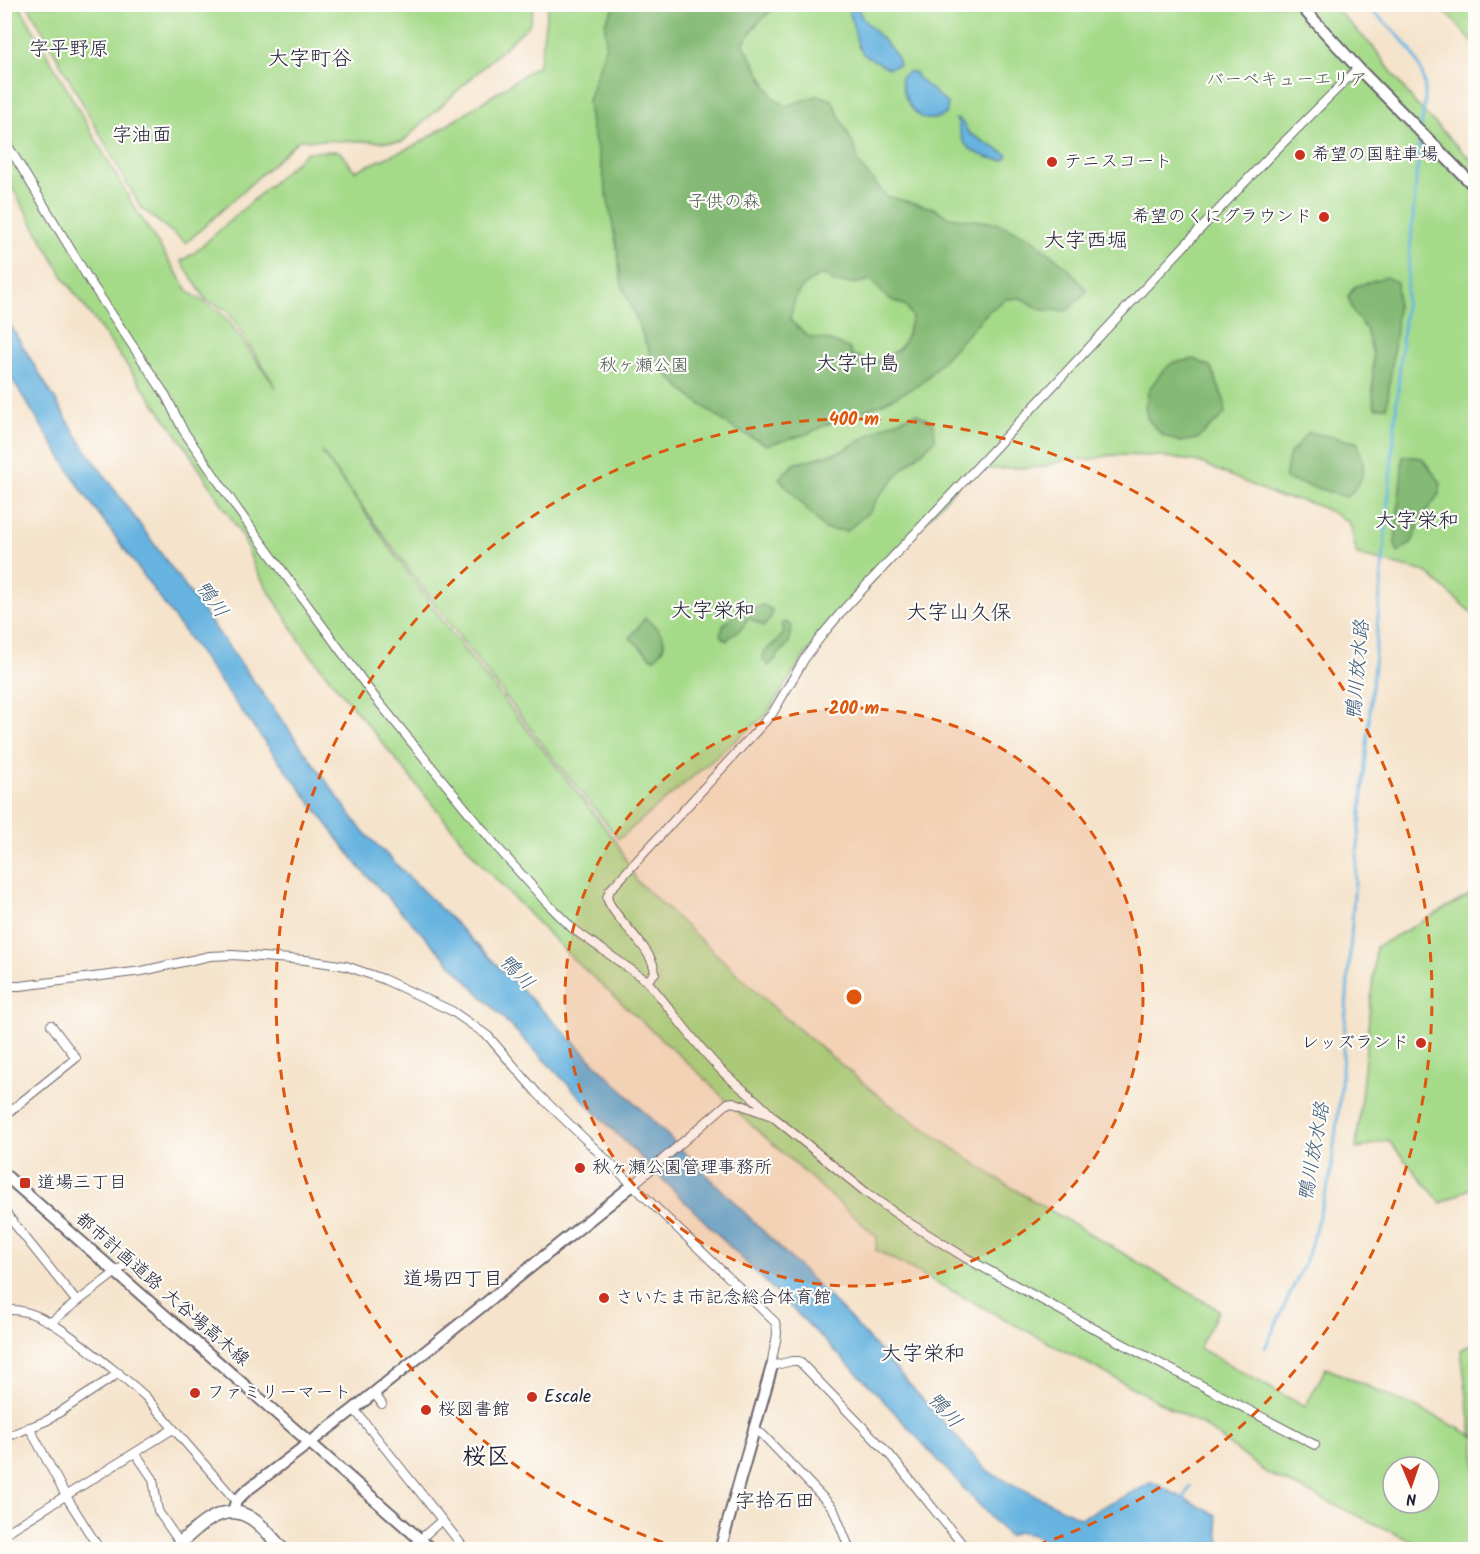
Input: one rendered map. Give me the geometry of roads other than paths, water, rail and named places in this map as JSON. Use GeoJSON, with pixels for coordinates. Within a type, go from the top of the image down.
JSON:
{"type":"FeatureCollection","features":[{"type":"Feature","properties":{"kind":"main road"},"geometry":{"type":"LineString","coordinates":[[177,1546],[216,1516],[234,1507],[249,1516],[283,1550]]}},
{"type":"Feature","properties":{"kind":"street"},"geometry":{"type":"LineString","coordinates":[[1299,4],[1358,68],[1476,188]]}},
{"type":"Feature","properties":{"kind":"street"},"geometry":{"type":"LineString","coordinates":[[647,981],[655,973],[653,963],[626,923],[609,904],[607,898],[610,890],[772,714],[805,658],[845,608],[1204,225],[1358,68]]}},
{"type":"Feature","properties":{"kind":"street"},"geometry":{"type":"LineString","coordinates":[[4,139],[91,283],[166,396],[183,430],[245,520],[373,695],[497,848],[573,929],[647,981],[725,1074],[757,1100],[772,1116],[868,1194],[939,1242],[1102,1333],[1315,1444]]}},
{"type":"Feature","properties":{"kind":"street"},"geometry":{"type":"LineString","coordinates":[[4,986],[125,974],[210,956],[306,960],[346,966],[383,979],[452,1011],[488,1036],[537,1093],[636,1183],[776,1322],[778,1328],[772,1366],[720,1550]]}},
{"type":"Feature","properties":{"kind":"street"},"geometry":{"type":"LineString","coordinates":[[4,1116],[76,1058],[51,1025]]}},
{"type":"Feature","properties":{"kind":"street"},"geometry":{"type":"LineString","coordinates":[[4,1311],[18,1311],[51,1322],[119,1373],[146,1397],[234,1507],[246,1491],[354,1409],[636,1183],[720,1108],[733,1102],[772,1116]]}},
{"type":"Feature","properties":{"kind":"street","name":"都市計画道路 大谷場高木線"},"geometry":{"type":"LineString","coordinates":[[4,1174],[432,1550]]}},
{"type":"Feature","properties":{"kind":"street"},"geometry":{"type":"LineString","coordinates":[[4,1210],[76,1302]]}},
{"type":"Feature","properties":{"kind":"street"},"geometry":{"type":"LineString","coordinates":[[51,1322],[133,1259]]}},
{"type":"Feature","properties":{"kind":"street"},"geometry":{"type":"LineString","coordinates":[[772,1366],[792,1360],[799,1361],[888,1454],[967,1550]]}},
{"type":"Feature","properties":{"kind":"street"},"geometry":{"type":"LineString","coordinates":[[4,1438],[48,1420],[119,1373]]}},
{"type":"Feature","properties":{"kind":"street"},"geometry":{"type":"LineString","coordinates":[[374,1393],[382,1404]]}},
{"type":"Feature","properties":{"kind":"street"},"geometry":{"type":"LineString","coordinates":[[354,1409],[461,1544]]}},
{"type":"Feature","properties":{"kind":"street"},"geometry":{"type":"LineString","coordinates":[[29,1427],[66,1496],[100,1550]]}},
{"type":"Feature","properties":{"kind":"street"},"geometry":{"type":"LineString","coordinates":[[4,1534],[173,1429]]}},
{"type":"Feature","properties":{"kind":"street"},"geometry":{"type":"LineString","coordinates":[[755,1431],[762,1434],[833,1508],[850,1550]]}},
{"type":"Feature","properties":{"kind":"street"},"geometry":{"type":"LineString","coordinates":[[136,1454],[153,1479],[158,1511],[177,1546]]}},
{"type":"Feature","properties":{"kind":"street"},"geometry":{"type":"LineString","coordinates":[[408,1550],[442,1520]]}},
{"type":"Feature","properties":{"kind":"water"},"geometry":{"type":"Polygon","coordinates":[[[848,5],[856,5],[863,19],[896,55],[899,65],[888,68],[863,54],[858,46],[848,5]]]}},
{"type":"Feature","properties":{"kind":"water"},"geometry":{"type":"Polygon","coordinates":[[[908,72],[914,72],[948,104],[946,114],[928,119],[914,111],[902,86],[901,77],[908,72]]]}},
{"type":"Feature","properties":{"kind":"water"},"geometry":{"type":"Polygon","coordinates":[[[956,119],[960,120],[969,133],[1008,155],[1004,160],[999,160],[986,157],[968,147],[964,143],[956,119]]]}},
{"type":"Feature","properties":{"kind":"water"},"geometry":{"type":"Polygon","coordinates":[[[4,315],[83,446],[361,829],[848,1316],[988,1472],[1081,1518],[1152,1482],[1216,1515],[1221,1549],[1063,1549],[1033,1535],[1016,1532],[1009,1536],[1005,1533],[872,1388],[595,1112],[360,868],[240,709],[83,492],[5,368],[4,315]]]}},
{"type":"Feature","properties":{"kind":"waterway","name":"鴨川放水路"},"geometry":{"type":"LineString","coordinates":[[1365,4],[1404,42],[1418,63],[1423,76],[1425,94],[1421,127]]}},
{"type":"Feature","properties":{"kind":"waterway","name":"鴨川放水路"},"geometry":{"type":"LineString","coordinates":[[1265,1348],[1308,1255],[1330,1177],[1340,1098],[1354,893],[1420,136]]}},
{"type":"Feature","properties":{"kind":"waterway","name":"鴨川放水路"},"geometry":{"type":"LineString","coordinates":[[1183,1500],[1190,1486]]}},
{"type":"Feature","properties":{"kind":"place","name":"希望の国駐車場"},"geometry":{"type":"Point","coordinates":[1300,155]}},
{"type":"Feature","properties":{"kind":"place","name":"テニスコート"},"geometry":{"type":"Point","coordinates":[1052,162]}},
{"type":"Feature","properties":{"kind":"place","name":"希望のくにグラウンド"},"geometry":{"type":"Point","coordinates":[1324,217]}},
{"type":"Feature","properties":{"kind":"place","name":"レッズランド"},"geometry":{"type":"Point","coordinates":[1421,1043]}},
{"type":"Feature","properties":{"kind":"place","name":"秋ヶ瀬公園管理事務所"},"geometry":{"type":"Point","coordinates":[580,1168]}},
{"type":"Feature","properties":{"kind":"place","name":"道場三丁目"},"geometry":{"type":"Point","coordinates":[25,1183]}},
{"type":"Feature","properties":{"kind":"place","name":"さいたま市記念総合体育館"},"geometry":{"type":"Point","coordinates":[604,1298]}},
{"type":"Feature","properties":{"kind":"place","name":"ファミリーマート"},"geometry":{"type":"Point","coordinates":[195,1393]}},
{"type":"Feature","properties":{"kind":"place","name":"Escale"},"geometry":{"type":"Point","coordinates":[532,1397]}},
{"type":"Feature","properties":{"kind":"place","name":"桜図書館"},"geometry":{"type":"Point","coordinates":[426,1410]}},
{"type":"Feature","properties":{"kind":"district","name":"字平野原"},"geometry":{"type":"Point","coordinates":[69,50]}},
{"type":"Feature","properties":{"kind":"district","name":"大字町谷"},"geometry":{"type":"Point","coordinates":[310,59]}},
{"type":"Feature","properties":{"kind":"district","name":"字油面"},"geometry":{"type":"Point","coordinates":[142,136]}},
{"type":"Feature","properties":{"kind":"district","name":"大字西堀"},"geometry":{"type":"Point","coordinates":[1086,241]}},
{"type":"Feature","properties":{"kind":"district","name":"大字中島"},"geometry":{"type":"Point","coordinates":[858,364]}},
{"type":"Feature","properties":{"kind":"district","name":"大字栄和"},"geometry":{"type":"Point","coordinates":[1417,521]}},
{"type":"Feature","properties":{"kind":"district","name":"大字栄和"},"geometry":{"type":"Point","coordinates":[713,611]}},
{"type":"Feature","properties":{"kind":"district","name":"大字山久保"},"geometry":{"type":"Point","coordinates":[959,613]}},
{"type":"Feature","properties":{"kind":"district","name":"道場四丁目"},"geometry":{"type":"Point","coordinates":[453,1280]}},
{"type":"Feature","properties":{"kind":"district","name":"大字栄和"},"geometry":{"type":"Point","coordinates":[923,1354]}},
{"type":"Feature","properties":{"kind":"district","name":"桜区"},"geometry":{"type":"Point","coordinates":[486,1457]}},
{"type":"Feature","properties":{"kind":"district","name":"字拾石田"},"geometry":{"type":"Point","coordinates":[775,1502]}},
{"type":"Feature","properties":{"kind":"park label","name":"バーベキューエリア"},"geometry":{"type":"Point","coordinates":[1287,80]}},
{"type":"Feature","properties":{"kind":"park label","name":"子供の森"},"geometry":{"type":"Point","coordinates":[724,202]}},
{"type":"Feature","properties":{"kind":"park label","name":"秋ヶ瀬公園"},"geometry":{"type":"Point","coordinates":[644,366]}},
{"type":"Feature","properties":{"kind":"water label","name":"鴨川"},"geometry":{"type":"Point","coordinates":[211,600]}},
{"type":"Feature","properties":{"kind":"water label","name":"鴨川"},"geometry":{"type":"Point","coordinates":[516,973]}},
{"type":"Feature","properties":{"kind":"water label","name":"鴨川"},"geometry":{"type":"Point","coordinates":[944,1411]}}]}
